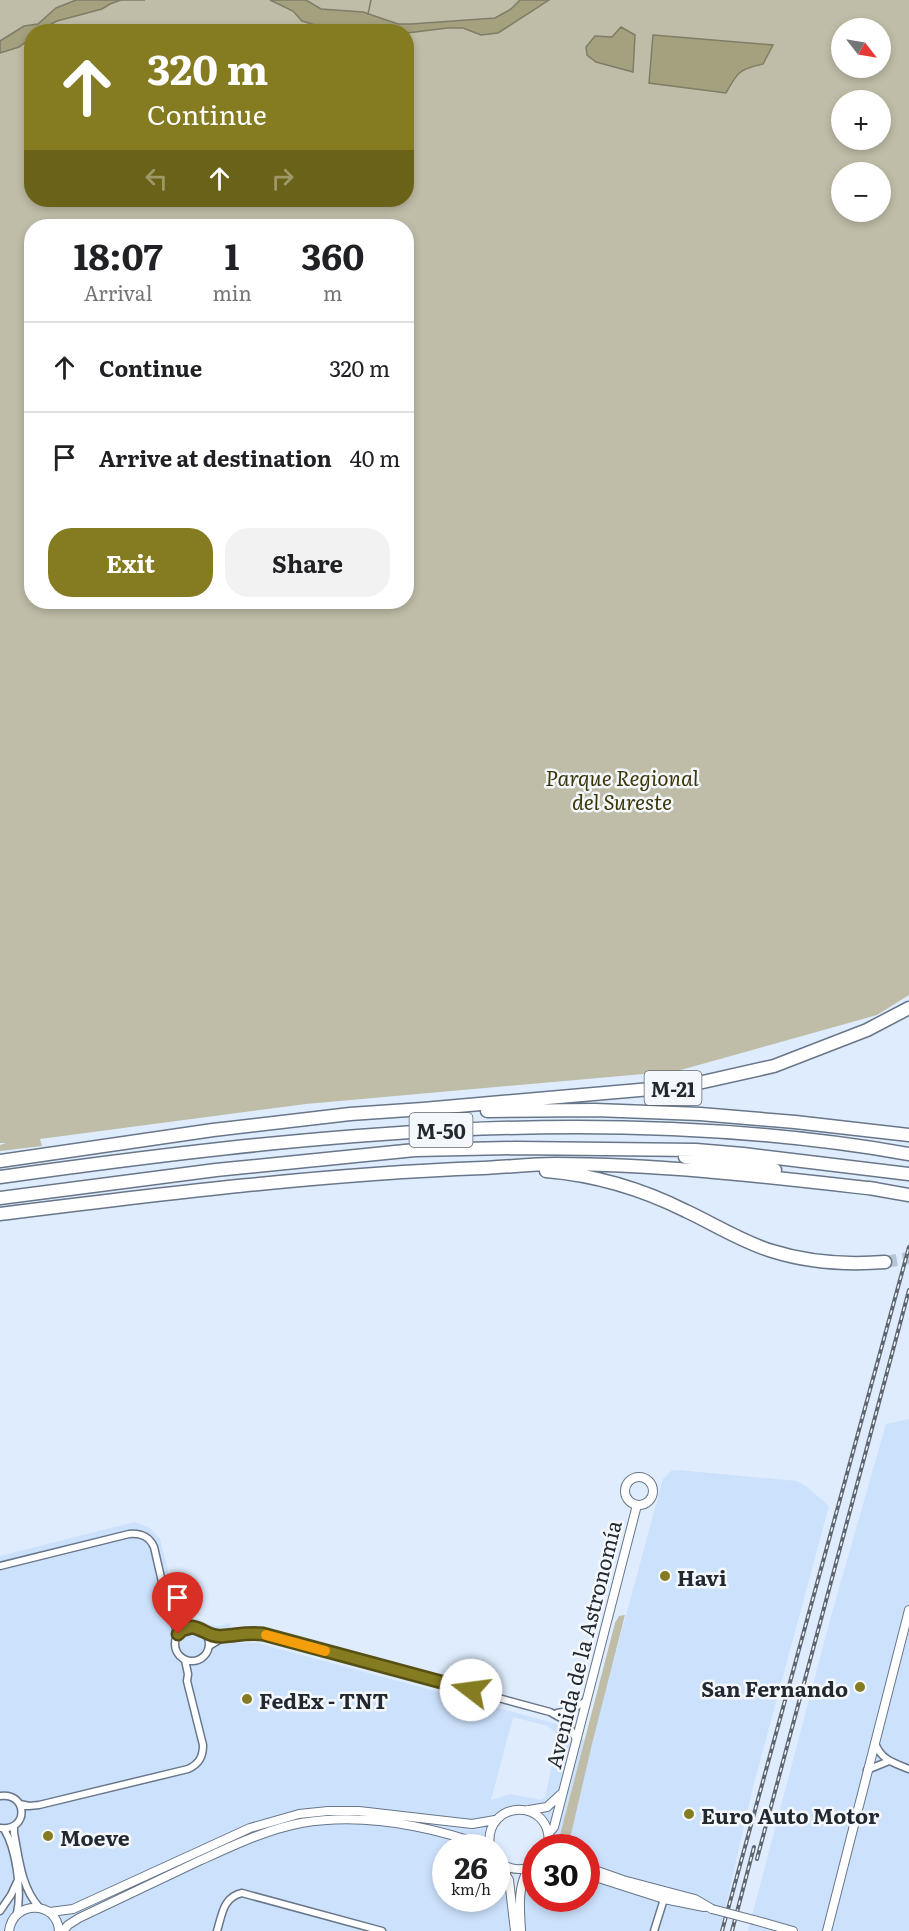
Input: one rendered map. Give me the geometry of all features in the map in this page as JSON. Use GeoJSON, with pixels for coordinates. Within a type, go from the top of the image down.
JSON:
{"type":"FeatureCollection","features":[{"type":"Feature","properties":{"kind":"highway","name":"M-21"},"geometry":{"type":"LineString","coordinates":[[423,1110],[685,1086],[774,1066],[867,1030],[909,1008]]}},
{"type":"Feature","properties":{"kind":"highway","name":"M-50"},"geometry":{"type":"LineString","coordinates":[[1,1161],[213,1130],[350,1114],[423,1110],[595,1110],[700,1114],[909,1135]]}},
{"type":"Feature","properties":{"kind":"highway","name":"M-50"},"geometry":{"type":"LineString","coordinates":[[0,1178],[325,1138],[504,1128],[592,1127],[697,1131],[789,1138],[909,1154]]}},
{"type":"Feature","properties":{"kind":"highway","name":"M-50"},"geometry":{"type":"LineString","coordinates":[[0,1198],[216,1170],[415,1150],[515,1148],[743,1154],[909,1174]]}},
{"type":"Feature","properties":{"kind":"highway"},"geometry":{"type":"LineString","coordinates":[[657,1150],[672,1155],[742,1164],[876,1189]]}},
{"type":"Feature","properties":{"kind":"highway","name":"M-50"},"geometry":{"type":"LineString","coordinates":[[0,1215],[133,1196],[292,1179],[552,1164],[693,1169],[876,1189],[909,1195]]}},
{"type":"Feature","properties":{"kind":"highway"},"geometry":{"type":"LineString","coordinates":[[495,1168],[581,1175],[629,1188],[658,1198],[771,1251],[808,1260],[849,1265],[885,1262]]}},
{"type":"Feature","properties":{"kind":"street","name":"Avenida de la Astronomía"},"geometry":{"type":"LineString","coordinates":[[550,1834],[554,1827],[637,1505]]}},
{"type":"Feature","properties":{"kind":"street"},"geometry":{"type":"LineString","coordinates":[[0,1566],[129,1534],[139,1534],[149,1539],[154,1547],[168,1608],[178,1634],[175,1648],[185,1660],[187,1681],[203,1745],[203,1753],[198,1763],[188,1769],[45,1804],[29,1806],[20,1804]]}},
{"type":"Feature","properties":{"kind":"street"},"geometry":{"type":"LineString","coordinates":[[826,1931],[909,1610]]}},
{"type":"Feature","properties":{"kind":"street"},"geometry":{"type":"LineString","coordinates":[[178,1634],[192,1627],[205,1634],[224,1636],[244,1633],[263,1634],[550,1712],[566,1721],[576,1739]]}},
{"type":"Feature","properties":{"kind":"street"},"geometry":{"type":"LineString","coordinates":[[205,1634],[209,1646]]}},
{"type":"Feature","properties":{"kind":"street"},"geometry":{"type":"LineString","coordinates":[[185,1660],[200,1659],[209,1646],[224,1636]]}},
{"type":"Feature","properties":{"kind":"street"},"geometry":{"type":"LineString","coordinates":[[550,1712],[569,1711],[586,1701]]}},
{"type":"Feature","properties":{"kind":"street"},"geometry":{"type":"LineString","coordinates":[[874,1741],[882,1757],[909,1769]]}},
{"type":"Feature","properties":{"kind":"street"},"geometry":{"type":"LineString","coordinates":[[867,1770],[889,1761]]}},
{"type":"Feature","properties":{"kind":"street"},"geometry":{"type":"LineString","coordinates":[[0,1789],[3,1796],[14,1798],[22,1809],[21,1819],[14,1827],[2,1829]]}},
{"type":"Feature","properties":{"kind":"street","name":"Avenida de la Astronomía"},"geometry":{"type":"LineString","coordinates":[[50,1912],[73,1909],[250,1827],[299,1814],[359,1811],[472,1824],[495,1820],[512,1810],[547,1807],[563,1792]]}},
{"type":"Feature","properties":{"kind":"street"},"geometry":{"type":"LineString","coordinates":[[529,1810],[543,1821],[548,1834]]}},
{"type":"Feature","properties":{"kind":"street"},"geometry":{"type":"LineString","coordinates":[[14,1827],[25,1886],[29,1895],[39,1907],[50,1912],[61,1931],[79,1918],[254,1836],[301,1823],[359,1820],[392,1823],[452,1834]]}},
{"type":"Feature","properties":{"kind":"street"},"geometry":{"type":"LineString","coordinates":[[490,1834],[495,1820]]}},
{"type":"Feature","properties":{"kind":"street"},"geometry":{"type":"LineString","coordinates":[[2,1829],[9,1836],[18,1879],[20,1898],[18,1913]]}},
{"type":"Feature","properties":{"kind":"street"},"geometry":{"type":"LineString","coordinates":[[600,1871],[695,1899],[712,1909]]}},
{"type":"Feature","properties":{"kind":"street"},"geometry":{"type":"LineString","coordinates":[[600,1878],[664,1899],[712,1909],[792,1931]]}},
{"type":"Feature","properties":{"kind":"street"},"geometry":{"type":"LineString","coordinates":[[0,1911],[18,1879]]}},
{"type":"Feature","properties":{"kind":"street"},"geometry":{"type":"LineString","coordinates":[[521,1931],[519,1895],[522,1881]]}},
{"type":"Feature","properties":{"kind":"street"},"geometry":{"type":"LineString","coordinates":[[650,1887],[664,1899]]}},
{"type":"Feature","properties":{"kind":"street"},"geometry":{"type":"LineString","coordinates":[[510,1888],[515,1931]]}},
{"type":"Feature","properties":{"kind":"street"},"geometry":{"type":"LineString","coordinates":[[217,1931],[227,1902],[231,1897],[242,1893],[382,1931]]}},
{"type":"Feature","properties":{"kind":"street"},"geometry":{"type":"LineString","coordinates":[[664,1899],[682,1895]]}},
{"type":"Feature","properties":{"kind":"street"},"geometry":{"type":"LineString","coordinates":[[654,1931],[664,1899]]}},
{"type":"Feature","properties":{"kind":"street"},"geometry":{"type":"LineString","coordinates":[[9,1931],[18,1913],[27,1908],[39,1907]]}},
{"type":"Feature","properties":{"kind":"shaded area"},"geometry":{"type":"Polygon","coordinates":[[[76,0],[121,0],[102,9],[51,24],[38,24],[56,8],[76,0]]]}},
{"type":"Feature","properties":{"kind":"shaded area"},"geometry":{"type":"Polygon","coordinates":[[[270,0],[306,0],[321,9],[363,12],[398,24],[312,24],[302,21],[293,11],[270,0]]]}},
{"type":"Feature","properties":{"kind":"shaded area"},"geometry":{"type":"Polygon","coordinates":[[[520,0],[549,0],[498,33],[481,35],[463,28],[414,32],[414,24],[411,24],[495,18],[511,9],[520,0]]]}},
{"type":"Feature","properties":{"kind":"shaded area"},"geometry":{"type":"Polygon","coordinates":[[[24,26],[24,43],[19,47],[0,53],[0,41],[24,26]]]}},
{"type":"Feature","properties":{"kind":"shaded area"},"geometry":{"type":"Polygon","coordinates":[[[621,27],[635,35],[633,72],[596,62],[587,55],[586,47],[595,36],[612,37],[621,27]]]}},
{"type":"Feature","properties":{"kind":"shaded area"},"geometry":{"type":"Polygon","coordinates":[[[653,35],[773,45],[763,64],[740,73],[726,93],[649,83],[653,35]]]}},
{"type":"Feature","properties":{"kind":"shaded area"},"geometry":{"type":"Polygon","coordinates":[[[909,1419],[909,1931],[748,1931],[830,1620],[886,1424],[909,1419]]]}},
{"type":"Feature","properties":{"kind":"shaded area"},"geometry":{"type":"Polygon","coordinates":[[[677,1470],[796,1481],[806,1486],[829,1506],[753,1787],[720,1931],[521,1931],[522,1881],[522,1912],[600,1912],[600,1878],[709,1908],[600,1871],[600,1834],[549,1834],[547,1827],[520,1809],[495,1820],[492,1834],[432,1834],[432,1912],[510,1912],[510,1888],[515,1931],[0,1931],[0,1556],[134,1522],[150,1528],[160,1539],[178,1611],[187,1619],[198,1619],[210,1625],[219,1626],[230,1623],[234,1643],[257,1643],[557,1724],[591,1744],[663,1479],[671,1471],[677,1470]],[[513,1717],[491,1800],[510,1794],[541,1800],[545,1797],[558,1739],[557,1734],[548,1726],[513,1717]]]}},
{"type":"Feature","properties":{"kind":"green space","name":"Parque Regional del Sureste"},"geometry":{"type":"Polygon","coordinates":[[[0,0],[909,0],[909,995],[877,1015],[677,1071],[306,1104],[40,1139],[42,1146],[0,1151],[0,1145],[6,1143],[0,1143],[0,0]]]}},
{"type":"Feature","properties":{"kind":"green space"},"geometry":{"type":"Polygon","coordinates":[[[625,1615],[571,1834],[560,1834],[615,1623],[619,1616],[625,1615]]]}},
{"type":"Feature","properties":{"kind":"waterway"},"geometry":{"type":"LineString","coordinates":[[368,14],[371,0]]}},
{"type":"Feature","properties":{"kind":"tunnel"},"geometry":{"type":"LineString","coordinates":[[885,1262],[909,1258]]}},
{"type":"Feature","properties":{"kind":"railway"},"geometry":{"type":"LineString","coordinates":[[722,1931],[909,1247]]}},
{"type":"Feature","properties":{"kind":"railway"},"geometry":{"type":"LineString","coordinates":[[757,1859],[909,1290]]}},
{"type":"Feature","properties":{"kind":"railway"},"geometry":{"type":"LineString","coordinates":[[732,1931],[754,1847]]}},
{"type":"Feature","properties":{"kind":"slow traffic"},"geometry":{"type":"LineString","coordinates":[[266,1635],[325,1651]]}},
{"type":"Feature","properties":{"kind":"place","name":"Havi"},"geometry":{"type":"Point","coordinates":[665,1576]}},
{"type":"Feature","properties":{"kind":"place","name":"San Fernando"},"geometry":{"type":"Point","coordinates":[860,1687]}},
{"type":"Feature","properties":{"kind":"place","name":"FedEx - TNT"},"geometry":{"type":"Point","coordinates":[247,1699]}},
{"type":"Feature","properties":{"kind":"place","name":"Euro Auto Motor"},"geometry":{"type":"Point","coordinates":[689,1814]}},
{"type":"Feature","properties":{"kind":"place","name":"Moeve"},"geometry":{"type":"Point","coordinates":[48,1836]}},
{"type":"Feature","properties":{"kind":"route"},"geometry":{"type":"LineString","coordinates":[[178,1634],[192,1627],[212,1636],[263,1634],[471,1690]]}}]}
